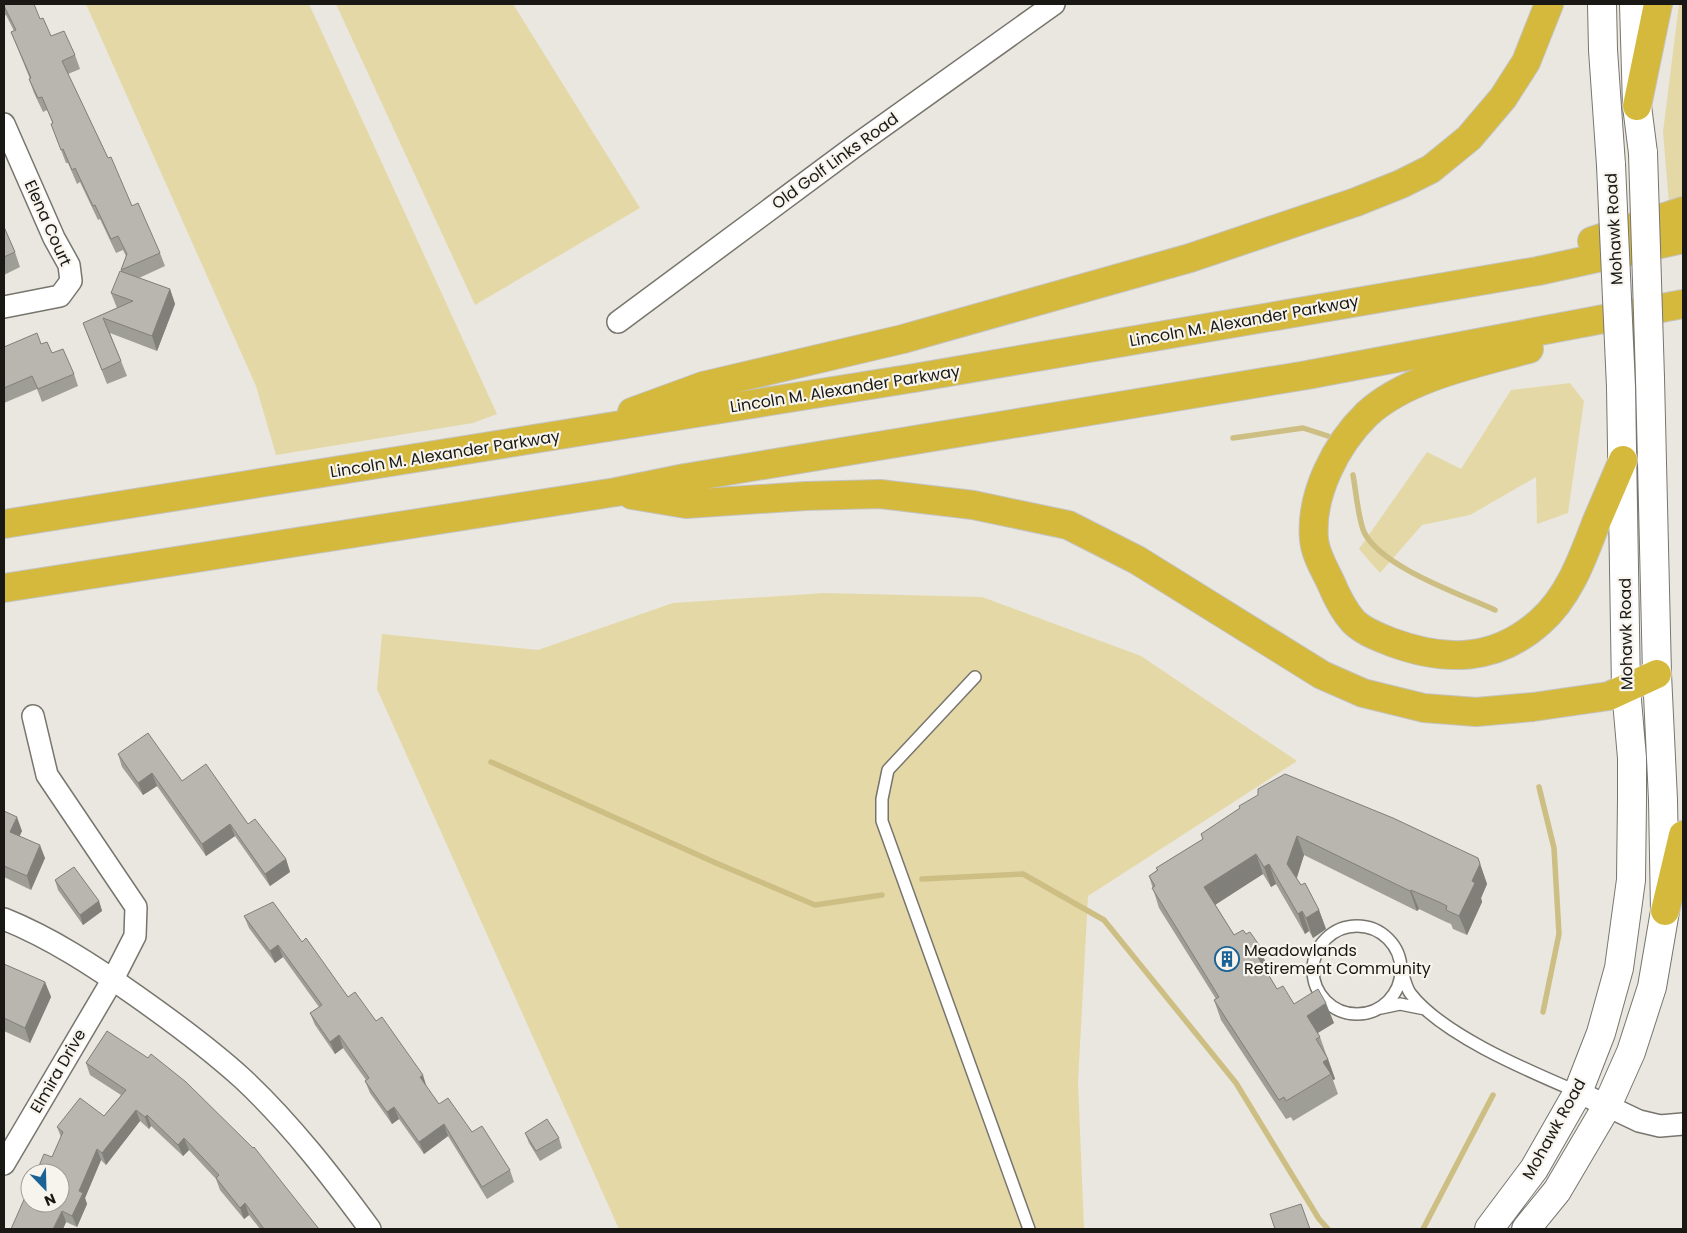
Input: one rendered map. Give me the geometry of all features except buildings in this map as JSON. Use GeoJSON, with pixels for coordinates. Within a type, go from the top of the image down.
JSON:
{"type":"FeatureCollection","features":[{"type":"Feature","properties":{"kind":"highway"},"geometry":{"type":"LineString","coordinates":[[576,434],[703,386],[912,336],[1190,258],[1356,202],[1401,184],[1431,169],[1469,138],[1503,98],[1526,62],[1549,4]]}},
{"type":"Feature","properties":{"kind":"highway"},"geometry":{"type":"LineString","coordinates":[[1637,106],[1658,4]]}},
{"type":"Feature","properties":{"kind":"highway"},"geometry":{"type":"LineString","coordinates":[[1538,271],[1586,244],[1683,211]]}},
{"type":"Feature","properties":{"kind":"highway","name":"Lincoln M. Alexander Parkway"},"geometry":{"type":"LineString","coordinates":[[4,524],[576,434],[1538,271],[1683,239]]}},
{"type":"Feature","properties":{"kind":"highway"},"geometry":{"type":"LineString","coordinates":[[4,588],[616,492],[685,478],[1307,375],[1683,304]]}},
{"type":"Feature","properties":{"kind":"highway"},"geometry":{"type":"LineString","coordinates":[[1623,460],[1586,552],[1564,593],[1541,622],[1509,644],[1480,654],[1443,656],[1408,648],[1380,638],[1353,622],[1335,592],[1314,540],[1315,506],[1328,471],[1346,439],[1368,413],[1400,392],[1454,370],[1535,347],[1664,321],[1683,309]]}},
{"type":"Feature","properties":{"kind":"highway"},"geometry":{"type":"LineString","coordinates":[[616,492],[686,504],[806,496],[880,494],[973,505],[1068,525],[1137,560],[1322,675],[1363,694],[1424,708],[1476,712],[1533,707],[1609,696],[1656,674]]}},
{"type":"Feature","properties":{"kind":"highway"},"geometry":{"type":"LineString","coordinates":[[1665,911],[1683,835]]}},
{"type":"Feature","properties":{"kind":"main road","name":"Mohawk Road"},"geometry":{"type":"LineString","coordinates":[[1489,1229],[1534,1169],[1578,1092],[1601,1033],[1618,968],[1631,880],[1632,758],[1626,689],[1621,387],[1611,165],[1602,50],[1602,4]]}},
{"type":"Feature","properties":{"kind":"main road","name":"Mohawk Road"},"geometry":{"type":"LineString","coordinates":[[1526,1229],[1557,1192],[1607,1106],[1631,1052],[1652,987],[1665,911],[1663,800],[1656,674],[1643,153],[1637,106],[1634,4]]}},
{"type":"Feature","properties":{"kind":"street","name":"Old Golf Links Road"},"geometry":{"type":"LineString","coordinates":[[618,322],[855,146],[1054,4]]}},
{"type":"Feature","properties":{"kind":"street","name":"Elena Court"},"geometry":{"type":"LineString","coordinates":[[4,124],[54,238],[69,265],[71,281],[60,296],[4,308]]}},
{"type":"Feature","properties":{"kind":"street","name":"Elmira Drive"},"geometry":{"type":"LineString","coordinates":[[4,1164],[113,979],[135,936],[136,907],[47,775],[33,716]]}},
{"type":"Feature","properties":{"kind":"street"},"geometry":{"type":"LineString","coordinates":[[4,919],[35,932],[113,979],[196,1039],[243,1079],[281,1118],[331,1175],[370,1229]]}},
{"type":"Feature","properties":{"kind":"street"},"geometry":{"type":"LineString","coordinates":[[1578,1092],[1639,1121],[1660,1126],[1683,1124]]}},
{"type":"Feature","properties":{"kind":"lane"},"geometry":{"type":"LineString","coordinates":[[975,677],[888,770],[882,799],[882,821],[1029,1229]]}},
{"type":"Feature","properties":{"kind":"lane"},"geometry":{"type":"LineString","coordinates":[[1425,1009],[1400,1004],[1359,1014],[1344,1012],[1330,1005],[1320,994],[1314,979],[1313,964],[1318,949],[1332,933],[1347,927],[1362,926],[1377,931],[1390,941],[1398,954],[1408,991],[1442,1023],[1525,1070],[1578,1092]]}},
{"type":"Feature","properties":{"kind":"lane"},"geometry":{"type":"LineString","coordinates":[[1379,1008],[1391,998],[1399,984],[1401,969]]}},
{"type":"Feature","properties":{"kind":"shaded area"},"geometry":{"type":"Polygon","coordinates":[[[86,4],[309,4],[497,414],[473,423],[276,455],[256,386],[86,4]]]}},
{"type":"Feature","properties":{"kind":"shaded area"},"geometry":{"type":"Polygon","coordinates":[[[336,4],[513,4],[640,208],[475,305],[336,4]]]}},
{"type":"Feature","properties":{"kind":"shaded area"},"geometry":{"type":"Polygon","coordinates":[[[1679,4],[1683,4],[1683,199],[1669,203],[1663,132],[1679,4]]]}},
{"type":"Feature","properties":{"kind":"shaded area"},"geometry":{"type":"Polygon","coordinates":[[[1570,383],[1584,401],[1568,513],[1537,524],[1536,477],[1470,515],[1422,525],[1380,573],[1359,549],[1427,452],[1461,469],[1511,390],[1570,383]]]}},
{"type":"Feature","properties":{"kind":"shaded area"},"geometry":{"type":"Polygon","coordinates":[[[825,593],[982,597],[1141,656],[1297,761],[1088,896],[1078,1082],[1084,1229],[619,1229],[377,689],[382,634],[538,650],[673,603],[825,593]]]}},
{"type":"Feature","properties":{"kind":"waterway"},"geometry":{"type":"LineString","coordinates":[[1233,438],[1303,428],[1328,436]]}},
{"type":"Feature","properties":{"kind":"waterway"},"geometry":{"type":"LineString","coordinates":[[1353,475],[1362,526],[1373,545],[1404,568],[1443,588],[1495,610]]}},
{"type":"Feature","properties":{"kind":"waterway"},"geometry":{"type":"LineString","coordinates":[[491,762],[716,863],[815,905],[882,895]]}},
{"type":"Feature","properties":{"kind":"waterway"},"geometry":{"type":"LineString","coordinates":[[1539,787],[1554,848],[1559,934],[1543,1012]]}},
{"type":"Feature","properties":{"kind":"waterway"},"geometry":{"type":"LineString","coordinates":[[922,879],[1023,874],[1104,920],[1236,1083],[1319,1219],[1328,1229]]}},
{"type":"Feature","properties":{"kind":"waterway"},"geometry":{"type":"LineString","coordinates":[[1423,1229],[1493,1095]]}},
{"type":"Feature","properties":{"kind":"place","name":"Meadowlands Retirement Community"},"geometry":{"type":"Point","coordinates":[1227,959]}}]}
